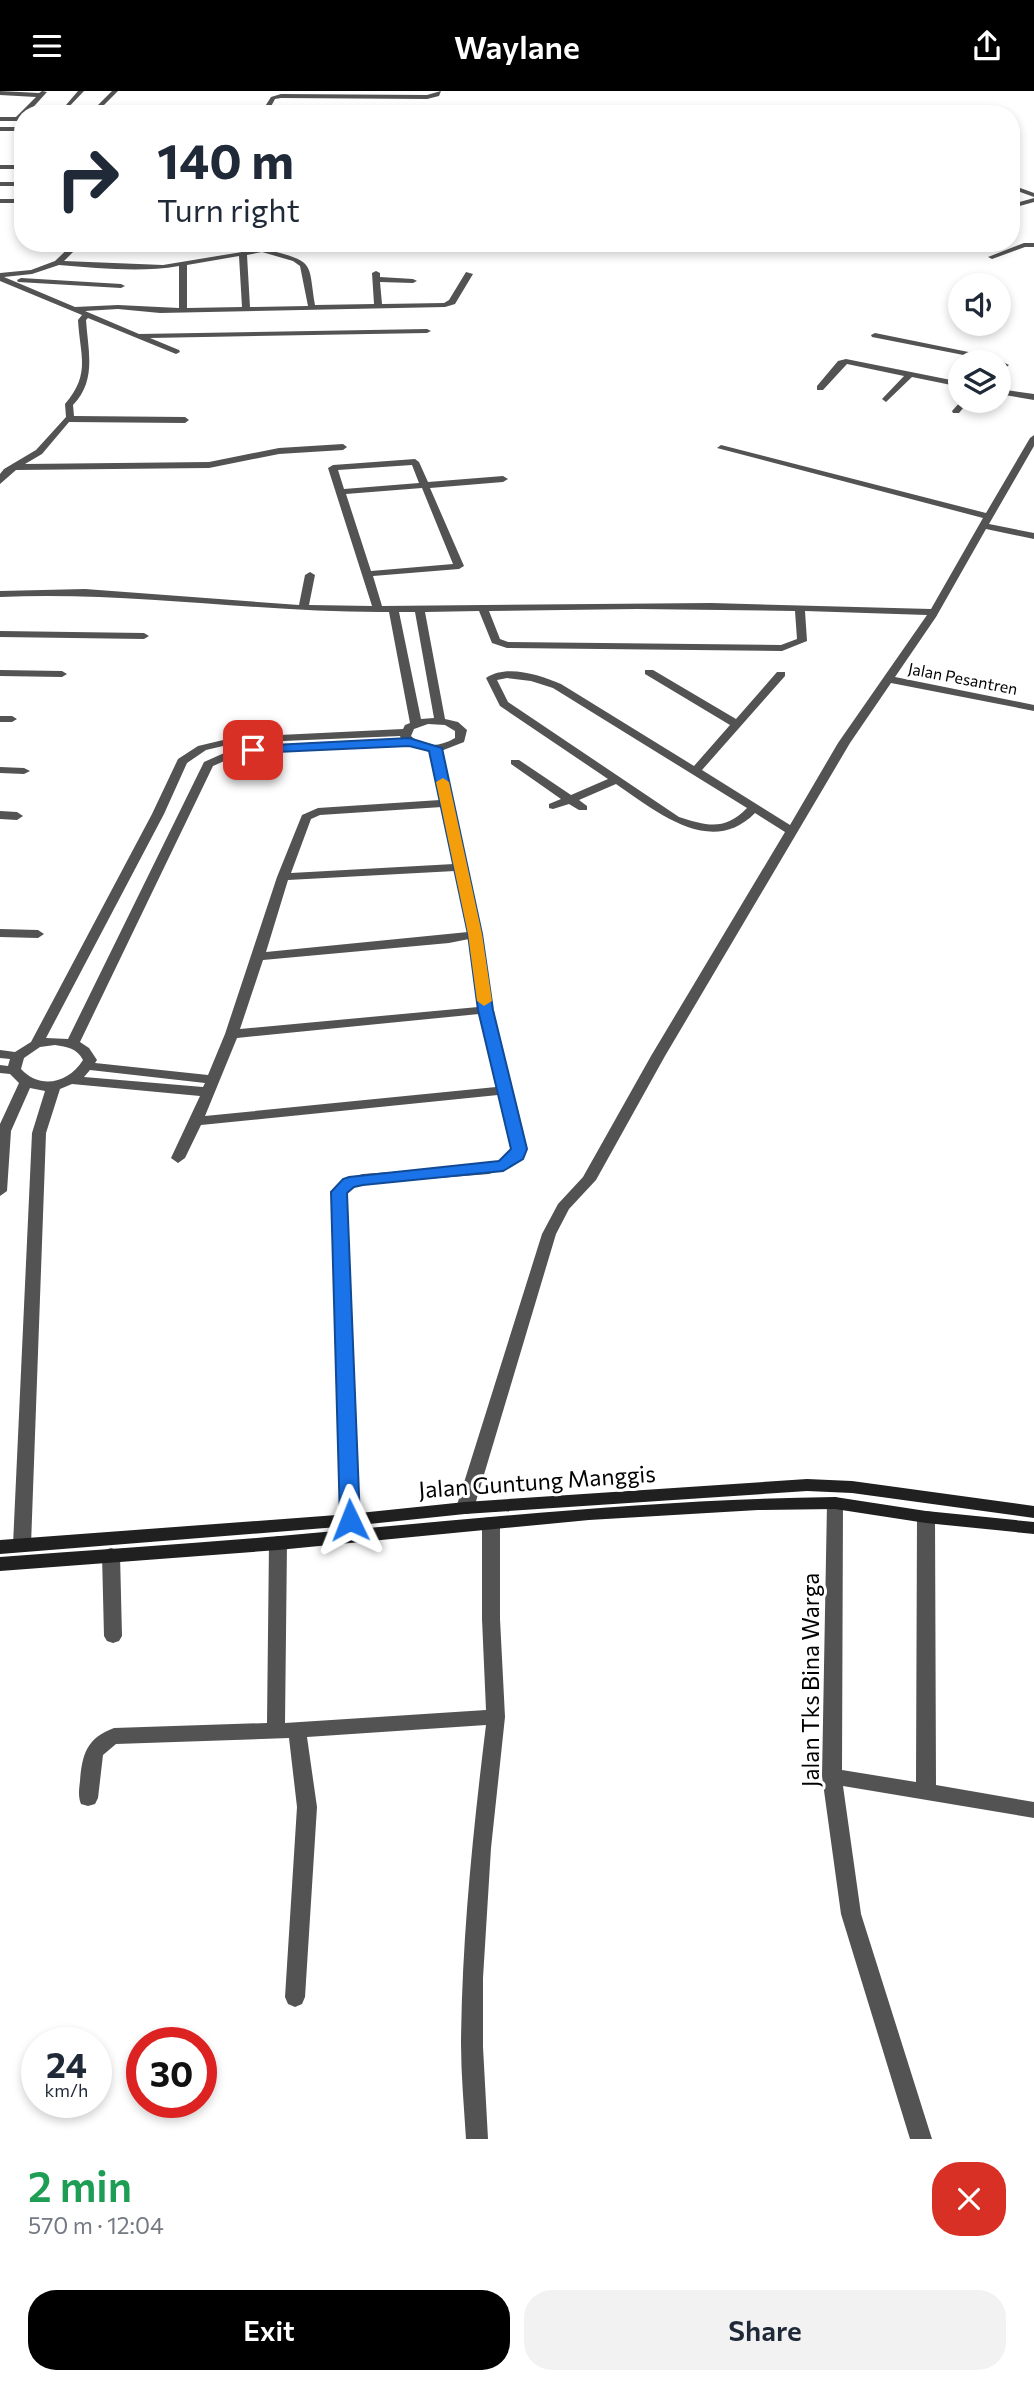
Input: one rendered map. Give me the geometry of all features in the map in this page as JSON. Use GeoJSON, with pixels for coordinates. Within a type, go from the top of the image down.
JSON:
{"type":"FeatureCollection","features":[{"type":"Feature","properties":{"kind":"street"},"geometry":{"type":"LineString","coordinates":[[68,105],[81,91]]}},
{"type":"Feature","properties":{"kind":"street"},"geometry":{"type":"LineString","coordinates":[[102,105],[115,91]]}},
{"type":"Feature","properties":{"kind":"street"},"geometry":{"type":"LineString","coordinates":[[268,105],[273,98],[281,96],[428,97],[437,95],[438,91]]}},
{"type":"Feature","properties":{"kind":"street"},"geometry":{"type":"LineString","coordinates":[[0,93],[43,93]]}},
{"type":"Feature","properties":{"kind":"street"},"geometry":{"type":"LineString","coordinates":[[58,263],[69,252]]}},
{"type":"Feature","properties":{"kind":"street"},"geometry":{"type":"LineString","coordinates":[[1,277],[32,272],[58,263],[123,267],[183,264],[260,252]]}},
{"type":"Feature","properties":{"kind":"street"},"geometry":{"type":"LineString","coordinates":[[269,252],[296,259],[304,264],[312,308]]}},
{"type":"Feature","properties":{"kind":"street"},"geometry":{"type":"LineString","coordinates":[[992,257],[1005,252]]}},
{"type":"Feature","properties":{"kind":"street"},"geometry":{"type":"LineString","coordinates":[[243,255],[246,310]]}},
{"type":"Feature","properties":{"kind":"street"},"geometry":{"type":"LineString","coordinates":[[183,264],[183,310]]}},
{"type":"Feature","properties":{"kind":"street"},"geometry":{"type":"LineString","coordinates":[[118,307],[123,267]]}},
{"type":"Feature","properties":{"kind":"street"},"geometry":{"type":"LineString","coordinates":[[73,309],[118,307],[160,311],[445,305],[452,302],[469,274]]}},
{"type":"Feature","properties":{"kind":"street"},"geometry":{"type":"LineString","coordinates":[[378,307],[376,276],[413,281]]}},
{"type":"Feature","properties":{"kind":"street"},"geometry":{"type":"LineString","coordinates":[[1,277],[121,286]]}},
{"type":"Feature","properties":{"kind":"street"},"geometry":{"type":"LineString","coordinates":[[1,277],[176,352]]}},
{"type":"Feature","properties":{"kind":"street"},"geometry":{"type":"LineString","coordinates":[[0,481],[14,467],[39,453],[70,418],[69,404],[80,396],[88,379],[82,320],[87,315]]}},
{"type":"Feature","properties":{"kind":"street"},"geometry":{"type":"LineString","coordinates":[[136,336],[426,331]]}},
{"type":"Feature","properties":{"kind":"street"},"geometry":{"type":"LineString","coordinates":[[876,335],[949,350]]}},
{"type":"Feature","properties":{"kind":"street"},"geometry":{"type":"LineString","coordinates":[[820,388],[843,362],[948,381]]}},
{"type":"Feature","properties":{"kind":"street"},"geometry":{"type":"LineString","coordinates":[[886,399],[910,374]]}},
{"type":"Feature","properties":{"kind":"street"},"geometry":{"type":"LineString","coordinates":[[1011,393],[1034,397]]}},
{"type":"Feature","properties":{"kind":"street"},"geometry":{"type":"LineString","coordinates":[[70,418],[185,420]]}},
{"type":"Feature","properties":{"kind":"street"},"geometry":{"type":"LineString","coordinates":[[465,1508],[549,1234],[563,1207],[589,1180],[658,1056],[844,743],[933,612],[1034,438]]}},
{"type":"Feature","properties":{"kind":"street"},"geometry":{"type":"LineString","coordinates":[[14,467],[209,465],[279,451],[343,447]]}},
{"type":"Feature","properties":{"kind":"street"},"geometry":{"type":"LineString","coordinates":[[721,448],[1034,536]]}},
{"type":"Feature","properties":{"kind":"street"},"geometry":{"type":"LineString","coordinates":[[367,574],[459,566],[415,462],[332,468],[378,608]]}},
{"type":"Feature","properties":{"kind":"street"},"geometry":{"type":"LineString","coordinates":[[340,492],[503,479]]}},
{"type":"Feature","properties":{"kind":"street"},"geometry":{"type":"LineString","coordinates":[[304,607],[310,575]]}},
{"type":"Feature","properties":{"kind":"street"},"geometry":{"type":"LineString","coordinates":[[0,594],[33,591],[117,592],[304,607],[682,605],[933,612]]}},
{"type":"Feature","properties":{"kind":"street"},"geometry":{"type":"LineString","coordinates":[[482,607],[496,641],[507,646],[782,648],[802,641],[800,608]]}},
{"type":"Feature","properties":{"kind":"street"},"geometry":{"type":"LineString","coordinates":[[393,608],[416,723],[407,737]]}},
{"type":"Feature","properties":{"kind":"street"},"geometry":{"type":"LineString","coordinates":[[419,608],[440,721]]}},
{"type":"Feature","properties":{"kind":"street"},"geometry":{"type":"LineString","coordinates":[[0,634],[144,636]]}},
{"type":"Feature","properties":{"kind":"street"},"geometry":{"type":"LineString","coordinates":[[406,672],[431,670]]}},
{"type":"Feature","properties":{"kind":"street"},"geometry":{"type":"LineString","coordinates":[[649,672],[737,724]]}},
{"type":"Feature","properties":{"kind":"street"},"geometry":{"type":"LineString","coordinates":[[0,673],[62,674]]}},
{"type":"Feature","properties":{"kind":"street"},"geometry":{"type":"LineString","coordinates":[[696,770],[781,674]]}},
{"type":"Feature","properties":{"kind":"street"},"geometry":{"type":"LineString","coordinates":[[755,807],[733,825],[708,827],[675,819],[504,704],[491,678],[500,675],[542,679],[696,770],[755,807],[792,831]]}},
{"type":"Feature","properties":{"kind":"street","name":"Jalan Pesantren"},"geometry":{"type":"LineString","coordinates":[[886,679],[1034,708]]}},
{"type":"Feature","properties":{"kind":"street"},"geometry":{"type":"LineString","coordinates":[[11,1065],[36,1044],[158,814],[182,761],[202,748],[236,740],[303,742],[407,737],[435,748],[454,744],[462,735],[457,726],[440,721],[416,723]]}},
{"type":"Feature","properties":{"kind":"street"},"geometry":{"type":"LineString","coordinates":[[73,1043],[203,769],[235,752],[303,742]]}},
{"type":"Feature","properties":{"kind":"street"},"geometry":{"type":"LineString","coordinates":[[350,1520],[339,1192],[349,1182],[363,1179],[489,1169],[512,1160],[519,1149],[485,1010],[475,934],[435,748]]}},
{"type":"Feature","properties":{"kind":"street"},"geometry":{"type":"LineString","coordinates":[[515,762],[583,808]]}},
{"type":"Feature","properties":{"kind":"street"},"geometry":{"type":"LineString","coordinates":[[0,770],[24,771]]}},
{"type":"Feature","properties":{"kind":"street"},"geometry":{"type":"LineString","coordinates":[[553,806],[617,780]]}},
{"type":"Feature","properties":{"kind":"street"},"geometry":{"type":"LineString","coordinates":[[178,1158],[232,1034],[282,877],[306,817],[311,814],[447,803]]}},
{"type":"Feature","properties":{"kind":"street"},"geometry":{"type":"LineString","coordinates":[[0,815],[17,816]]}},
{"type":"Feature","properties":{"kind":"street"},"geometry":{"type":"LineString","coordinates":[[282,877],[461,867]]}},
{"type":"Feature","properties":{"kind":"street"},"geometry":{"type":"LineString","coordinates":[[0,933],[38,934]]}},
{"type":"Feature","properties":{"kind":"street"},"geometry":{"type":"LineString","coordinates":[[258,957],[449,939],[475,934]]}},
{"type":"Feature","properties":{"kind":"street"},"geometry":{"type":"LineString","coordinates":[[232,1034],[485,1010]]}},
{"type":"Feature","properties":{"kind":"street"},"geometry":{"type":"LineString","coordinates":[[36,1044],[55,1041],[73,1043],[85,1050],[90,1060],[85,1071],[72,1080]]}},
{"type":"Feature","properties":{"kind":"street"},"geometry":{"type":"LineString","coordinates":[[0,1054],[26,1082],[54,1085],[72,1080],[209,1086]]}},
{"type":"Feature","properties":{"kind":"street"},"geometry":{"type":"LineString","coordinates":[[87,1066],[209,1086]]}},
{"type":"Feature","properties":{"kind":"street"},"geometry":{"type":"LineString","coordinates":[[0,1191],[4,1131],[26,1082]]}},
{"type":"Feature","properties":{"kind":"street"},"geometry":{"type":"LineString","coordinates":[[22,1545],[38,1133],[54,1085]]}},
{"type":"Feature","properties":{"kind":"street"},"geometry":{"type":"LineString","coordinates":[[196,1121],[504,1090]]}},
{"type":"Feature","properties":{"kind":"street","name":"Jalan Guntung Manggis"},"geometry":{"type":"LineString","coordinates":[[0,1547],[350,1520],[465,1508],[829,1484],[1034,1511]]}},
{"type":"Feature","properties":{"kind":"street","name":"Jalan Guntung Manggis"},"geometry":{"type":"LineString","coordinates":[[0,1564],[278,1543],[491,1523],[745,1505],[835,1503],[926,1517],[1034,1528]]}},
{"type":"Feature","properties":{"kind":"street","name":"Jalan Tks Bina Warga"},"geometry":{"type":"LineString","coordinates":[[835,1503],[832,1776],[852,1914],[921,2139]]}},
{"type":"Feature","properties":{"kind":"street"},"geometry":{"type":"LineString","coordinates":[[926,1517],[926,1790]]}},
{"type":"Feature","properties":{"kind":"street"},"geometry":{"type":"LineString","coordinates":[[477,2139],[472,2047],[473,1978],[481,1848],[496,1717],[491,1619],[491,1523]]}},
{"type":"Feature","properties":{"kind":"street"},"geometry":{"type":"LineString","coordinates":[[276,1730],[278,1543]]}},
{"type":"Feature","properties":{"kind":"street"},"geometry":{"type":"LineString","coordinates":[[111,1555],[113,1636]]}},
{"type":"Feature","properties":{"kind":"street"},"geometry":{"type":"LineString","coordinates":[[88,1798],[95,1746],[114,1736],[297,1730],[496,1717]]}},
{"type":"Feature","properties":{"kind":"street"},"geometry":{"type":"LineString","coordinates":[[295,1997],[307,1807],[297,1730]]}},
{"type":"Feature","properties":{"kind":"street"},"geometry":{"type":"LineString","coordinates":[[832,1776],[1034,1810]]}},
{"type":"Feature","properties":{"kind":"slow traffic"},"geometry":{"type":"LineString","coordinates":[[443,782],[475,934],[484,1001]]}},
{"type":"Feature","properties":{"kind":"route"},"geometry":{"type":"LineString","coordinates":[[253,750],[409,742],[416,746],[435,748],[475,934],[485,1010],[519,1149],[517,1156],[503,1166],[363,1179],[349,1182],[339,1192],[350,1520]]}}]}
